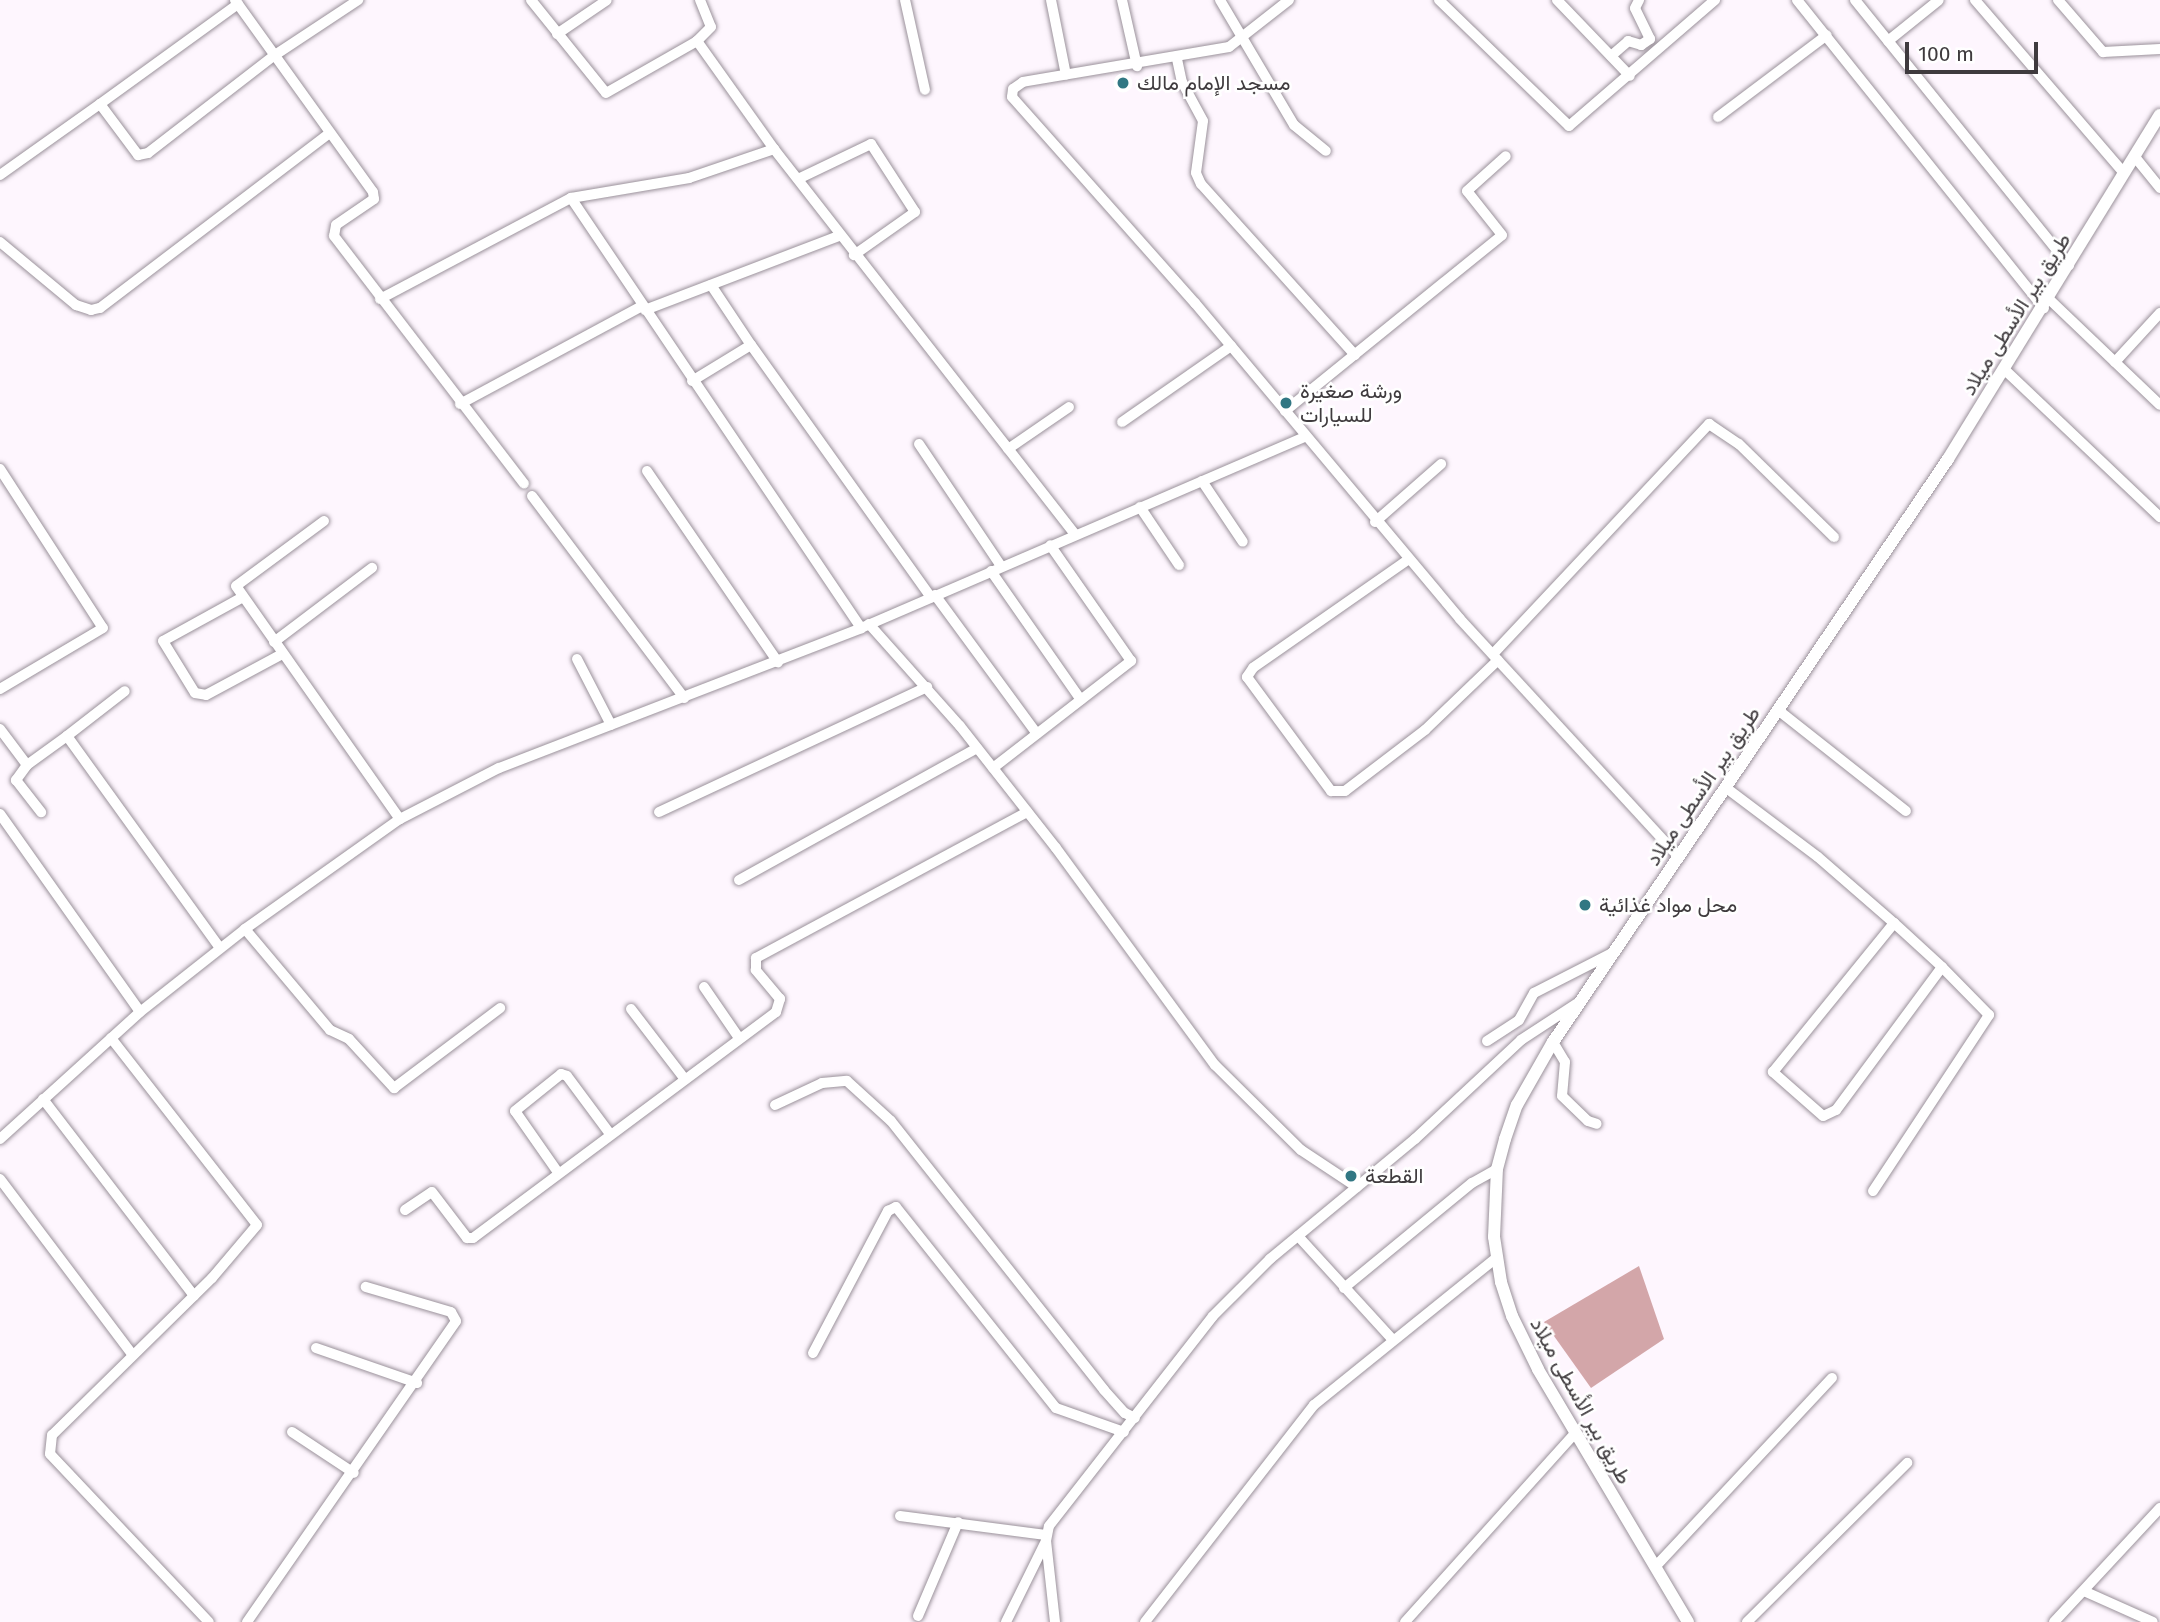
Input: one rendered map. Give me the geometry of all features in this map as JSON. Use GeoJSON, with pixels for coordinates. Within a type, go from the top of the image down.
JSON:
{"type":"FeatureCollection","features":[{"type":"Feature","properties":{"kind":"main road","name":"طريق بير الأسطى ميلاد"},"geometry":{"type":"LineString","coordinates":[[1688,1622],[1523,1340],[1496,1258],[1497,1168],[1517,1105],[1553,1042],[2005,370],[2160,115]]}},
{"type":"Feature","properties":{"kind":"street"},"geometry":{"type":"LineString","coordinates":[[100,104],[142,156],[275,55],[358,0]]}},
{"type":"Feature","properties":{"kind":"street"},"geometry":{"type":"LineString","coordinates":[[531,0],[609,93],[697,41],[711,27],[700,0]]}},
{"type":"Feature","properties":{"kind":"street"},"geometry":{"type":"LineString","coordinates":[[557,34],[607,0]]}},
{"type":"Feature","properties":{"kind":"street"},"geometry":{"type":"LineString","coordinates":[[905,0],[925,90]]}},
{"type":"Feature","properties":{"kind":"street"},"geometry":{"type":"LineString","coordinates":[[1051,0],[1066,75]]}},
{"type":"Feature","properties":{"kind":"street"},"geometry":{"type":"LineString","coordinates":[[1122,0],[1137,66]]}},
{"type":"Feature","properties":{"kind":"street"},"geometry":{"type":"LineString","coordinates":[[1220,0],[1241,40],[1294,125],[1326,151]]}},
{"type":"Feature","properties":{"kind":"street"},"geometry":{"type":"LineString","coordinates":[[1289,0],[1241,40],[1177,59],[1023,82],[1013,89],[1012,97],[1231,346],[1375,522],[1678,856]]}},
{"type":"Feature","properties":{"kind":"street"},"geometry":{"type":"LineString","coordinates":[[1439,0],[1565,126],[1576,123],[1715,0]]}},
{"type":"Feature","properties":{"kind":"street"},"geometry":{"type":"LineString","coordinates":[[1557,0],[1630,76]]}},
{"type":"Feature","properties":{"kind":"street"},"geometry":{"type":"LineString","coordinates":[[1611,56],[1628,41],[1641,45],[1650,38],[1635,8],[1639,0]]}},
{"type":"Feature","properties":{"kind":"street"},"geometry":{"type":"LineString","coordinates":[[1797,0],[2046,304],[2160,404]]}},
{"type":"Feature","properties":{"kind":"street"},"geometry":{"type":"LineString","coordinates":[[1855,0],[2069,265]]}},
{"type":"Feature","properties":{"kind":"street"},"geometry":{"type":"LineString","coordinates":[[1888,41],[1940,0]]}},
{"type":"Feature","properties":{"kind":"street"},"geometry":{"type":"LineString","coordinates":[[1976,0],[2124,173]]}},
{"type":"Feature","properties":{"kind":"street"},"geometry":{"type":"LineString","coordinates":[[2058,0],[2103,52],[2160,49]]}},
{"type":"Feature","properties":{"kind":"street"},"geometry":{"type":"LineString","coordinates":[[0,175],[237,2],[374,200],[336,225],[334,236],[460,404],[524,484]]}},
{"type":"Feature","properties":{"kind":"street"},"geometry":{"type":"LineString","coordinates":[[1718,117],[1827,35]]}},
{"type":"Feature","properties":{"kind":"street"},"geometry":{"type":"LineString","coordinates":[[697,41],[839,236],[1075,534]]}},
{"type":"Feature","properties":{"kind":"street"},"geometry":{"type":"LineString","coordinates":[[1177,59],[1182,82],[1203,121],[1196,173],[1201,184],[1355,355]]}},
{"type":"Feature","properties":{"kind":"street"},"geometry":{"type":"LineString","coordinates":[[0,242],[76,305],[91,310],[100,308],[330,133]]}},
{"type":"Feature","properties":{"kind":"street"},"geometry":{"type":"LineString","coordinates":[[798,179],[871,144],[915,212],[854,255]]}},
{"type":"Feature","properties":{"kind":"street"},"geometry":{"type":"LineString","coordinates":[[380,299],[571,198],[689,177],[774,149]]}},
{"type":"Feature","properties":{"kind":"street"},"geometry":{"type":"LineString","coordinates":[[1285,411],[1502,235],[1467,191],[1506,156]]}},
{"type":"Feature","properties":{"kind":"street"},"geometry":{"type":"LineString","coordinates":[[2135,157],[2160,188]]}},
{"type":"Feature","properties":{"kind":"street"},"geometry":{"type":"LineString","coordinates":[[571,198],[692,381],[865,626],[927,687],[993,768],[1215,1065],[1301,1150],[1357,1188]]}},
{"type":"Feature","properties":{"kind":"street"},"geometry":{"type":"LineString","coordinates":[[460,404],[643,308],[839,236]]}},
{"type":"Feature","properties":{"kind":"street"},"geometry":{"type":"LineString","coordinates":[[711,285],[751,345],[933,596],[1037,734]]}},
{"type":"Feature","properties":{"kind":"street"},"geometry":{"type":"LineString","coordinates":[[2115,362],[2160,313]]}},
{"type":"Feature","properties":{"kind":"street"},"geometry":{"type":"LineString","coordinates":[[692,381],[751,345]]}},
{"type":"Feature","properties":{"kind":"street"},"geometry":{"type":"LineString","coordinates":[[1122,422],[1231,346]]}},
{"type":"Feature","properties":{"kind":"street"},"geometry":{"type":"LineString","coordinates":[[2005,370],[2160,517]]}},
{"type":"Feature","properties":{"kind":"street"},"geometry":{"type":"LineString","coordinates":[[1007,449],[1069,407]]}},
{"type":"Feature","properties":{"kind":"street"},"geometry":{"type":"LineString","coordinates":[[1409,559],[1253,668],[1247,677],[1331,791],[1345,791],[1425,730],[1496,657],[1709,424],[1739,444],[1834,537]]}},
{"type":"Feature","properties":{"kind":"street"},"geometry":{"type":"LineString","coordinates":[[0,1139],[140,1012],[220,948],[400,819],[499,768],[778,662],[1306,437]]}},
{"type":"Feature","properties":{"kind":"street"},"geometry":{"type":"LineString","coordinates":[[919,444],[1081,700]]}},
{"type":"Feature","properties":{"kind":"street"},"geometry":{"type":"LineString","coordinates":[[1375,522],[1441,464]]}},
{"type":"Feature","properties":{"kind":"street"},"geometry":{"type":"LineString","coordinates":[[0,469],[103,628],[0,689]]}},
{"type":"Feature","properties":{"kind":"street"},"geometry":{"type":"LineString","coordinates":[[647,471],[778,662]]}},
{"type":"Feature","properties":{"kind":"street"},"geometry":{"type":"LineString","coordinates":[[1202,481],[1243,542]]}},
{"type":"Feature","properties":{"kind":"street"},"geometry":{"type":"LineString","coordinates":[[532,496],[684,698]]}},
{"type":"Feature","properties":{"kind":"street"},"geometry":{"type":"LineString","coordinates":[[1140,507],[1179,565]]}},
{"type":"Feature","properties":{"kind":"street"},"geometry":{"type":"LineString","coordinates":[[324,521],[237,581],[243,597],[282,654],[400,819]]}},
{"type":"Feature","properties":{"kind":"street"},"geometry":{"type":"LineString","coordinates":[[993,768],[1131,659],[1050,545]]}},
{"type":"Feature","properties":{"kind":"street"},"geometry":{"type":"LineString","coordinates":[[274,642],[372,568]]}},
{"type":"Feature","properties":{"kind":"street"},"geometry":{"type":"LineString","coordinates":[[243,597],[163,640],[195,693],[202,697],[282,654]]}},
{"type":"Feature","properties":{"kind":"street"},"geometry":{"type":"LineString","coordinates":[[577,659],[611,725]]}},
{"type":"Feature","properties":{"kind":"street"},"geometry":{"type":"LineString","coordinates":[[659,812],[927,687]]}},
{"type":"Feature","properties":{"kind":"street"},"geometry":{"type":"LineString","coordinates":[[41,812],[16,780],[27,765],[125,691]]}},
{"type":"Feature","properties":{"kind":"street"},"geometry":{"type":"LineString","coordinates":[[1778,710],[1906,811]]}},
{"type":"Feature","properties":{"kind":"street"},"geometry":{"type":"LineString","coordinates":[[0,729],[27,765]]}},
{"type":"Feature","properties":{"kind":"street"},"geometry":{"type":"LineString","coordinates":[[67,736],[220,948]]}},
{"type":"Feature","properties":{"kind":"street"},"geometry":{"type":"LineString","coordinates":[[738,880],[977,748]]}},
{"type":"Feature","properties":{"kind":"street"},"geometry":{"type":"LineString","coordinates":[[1725,787],[1818,857],[1942,967],[1989,1015],[1873,1191]]}},
{"type":"Feature","properties":{"kind":"street"},"geometry":{"type":"LineString","coordinates":[[405,1210],[432,1192],[470,1238],[780,1008],[780,999],[756,970],[756,958],[1027,813]]}},
{"type":"Feature","properties":{"kind":"street"},"geometry":{"type":"LineString","coordinates":[[0,814],[140,1012]]}},
{"type":"Feature","properties":{"kind":"street"},"geometry":{"type":"LineString","coordinates":[[1894,923],[1774,1068],[1776,1078],[1823,1116],[1832,1115],[1942,967]]}},
{"type":"Feature","properties":{"kind":"street"},"geometry":{"type":"LineString","coordinates":[[245,929],[330,1030],[349,1038],[394,1088],[500,1008]]}},
{"type":"Feature","properties":{"kind":"street"},"geometry":{"type":"LineString","coordinates":[[1487,1041],[1519,1020],[1534,993],[1614,952]]}},
{"type":"Feature","properties":{"kind":"street"},"geometry":{"type":"LineString","coordinates":[[704,988],[739,1038]]}},
{"type":"Feature","properties":{"kind":"street"},"geometry":{"type":"LineString","coordinates":[[1006,1622],[1046,1538],[1213,1316],[1298,1236],[1357,1188],[1521,1040],[1581,1001]]}},
{"type":"Feature","properties":{"kind":"street"},"geometry":{"type":"LineString","coordinates":[[631,1009],[684,1078]]}},
{"type":"Feature","properties":{"kind":"street"},"geometry":{"type":"LineString","coordinates":[[111,1038],[169,1118],[257,1225],[254,1234],[194,1296],[131,1353],[104,1388],[52,1435],[50,1454],[209,1622]]}},
{"type":"Feature","properties":{"kind":"street"},"geometry":{"type":"LineString","coordinates":[[1553,1042],[1565,1062],[1562,1096],[1588,1121],[1597,1124]]}},
{"type":"Feature","properties":{"kind":"street"},"geometry":{"type":"LineString","coordinates":[[557,1171],[515,1111],[561,1074],[567,1076],[610,1134]]}},
{"type":"Feature","properties":{"kind":"street"},"geometry":{"type":"LineString","coordinates":[[775,1105],[822,1083],[848,1081],[891,1121],[1104,1390],[1125,1413],[1135,1418]]}},
{"type":"Feature","properties":{"kind":"street"},"geometry":{"type":"LineString","coordinates":[[43,1099],[194,1296]]}},
{"type":"Feature","properties":{"kind":"street"},"geometry":{"type":"LineString","coordinates":[[1344,1288],[1472,1183],[1497,1168]]}},
{"type":"Feature","properties":{"kind":"street"},"geometry":{"type":"LineString","coordinates":[[0,1179],[131,1353]]}},
{"type":"Feature","properties":{"kind":"street"},"geometry":{"type":"LineString","coordinates":[[813,1353],[888,1211],[896,1208],[1056,1408],[1124,1432]]}},
{"type":"Feature","properties":{"kind":"street"},"geometry":{"type":"LineString","coordinates":[[1298,1236],[1392,1339]]}},
{"type":"Feature","properties":{"kind":"street"},"geometry":{"type":"LineString","coordinates":[[1145,1622],[1314,1405],[1392,1339],[1496,1258]]}},
{"type":"Feature","properties":{"kind":"street"},"geometry":{"type":"LineString","coordinates":[[247,1622],[354,1474],[453,1326],[454,1316],[366,1287]]}},
{"type":"Feature","properties":{"kind":"street"},"geometry":{"type":"LineString","coordinates":[[317,1348],[417,1383]]}},
{"type":"Feature","properties":{"kind":"street"},"geometry":{"type":"LineString","coordinates":[[1655,1567],[1832,1378]]}},
{"type":"Feature","properties":{"kind":"street"},"geometry":{"type":"LineString","coordinates":[[292,1432],[354,1474]]}},
{"type":"Feature","properties":{"kind":"street"},"geometry":{"type":"LineString","coordinates":[[1405,1622],[1575,1433]]}},
{"type":"Feature","properties":{"kind":"street"},"geometry":{"type":"LineString","coordinates":[[1747,1622],[1907,1463]]}},
{"type":"Feature","properties":{"kind":"street"},"geometry":{"type":"LineString","coordinates":[[2054,1622],[2086,1592],[2160,1508]]}},
{"type":"Feature","properties":{"kind":"street"},"geometry":{"type":"LineString","coordinates":[[900,1516],[958,1522],[1046,1538]]}},
{"type":"Feature","properties":{"kind":"street"},"geometry":{"type":"LineString","coordinates":[[918,1616],[958,1522]]}},
{"type":"Feature","properties":{"kind":"street"},"geometry":{"type":"LineString","coordinates":[[1046,1538],[1055,1622]]}},
{"type":"Feature","properties":{"kind":"street"},"geometry":{"type":"LineString","coordinates":[[2086,1592],[2153,1622]]}},
{"type":"Feature","properties":{"kind":"shaded area"},"geometry":{"type":"Polygon","coordinates":[[[1639,1266],[1664,1339],[1591,1388],[1544,1322],[1639,1266]]]}},
{"type":"Feature","properties":{"kind":"place","name":"مسجد الإمام مالك"},"geometry":{"type":"Point","coordinates":[1123,83]}},
{"type":"Feature","properties":{"kind":"place","name":"ورشة صغيرة للسيارات"},"geometry":{"type":"Point","coordinates":[1286,403]}},
{"type":"Feature","properties":{"kind":"place","name":"محل مواد غذائية"},"geometry":{"type":"Point","coordinates":[1585,905]}},
{"type":"Feature","properties":{"kind":"place","name":"القطعة"},"geometry":{"type":"Point","coordinates":[1351,1176]}}]}
